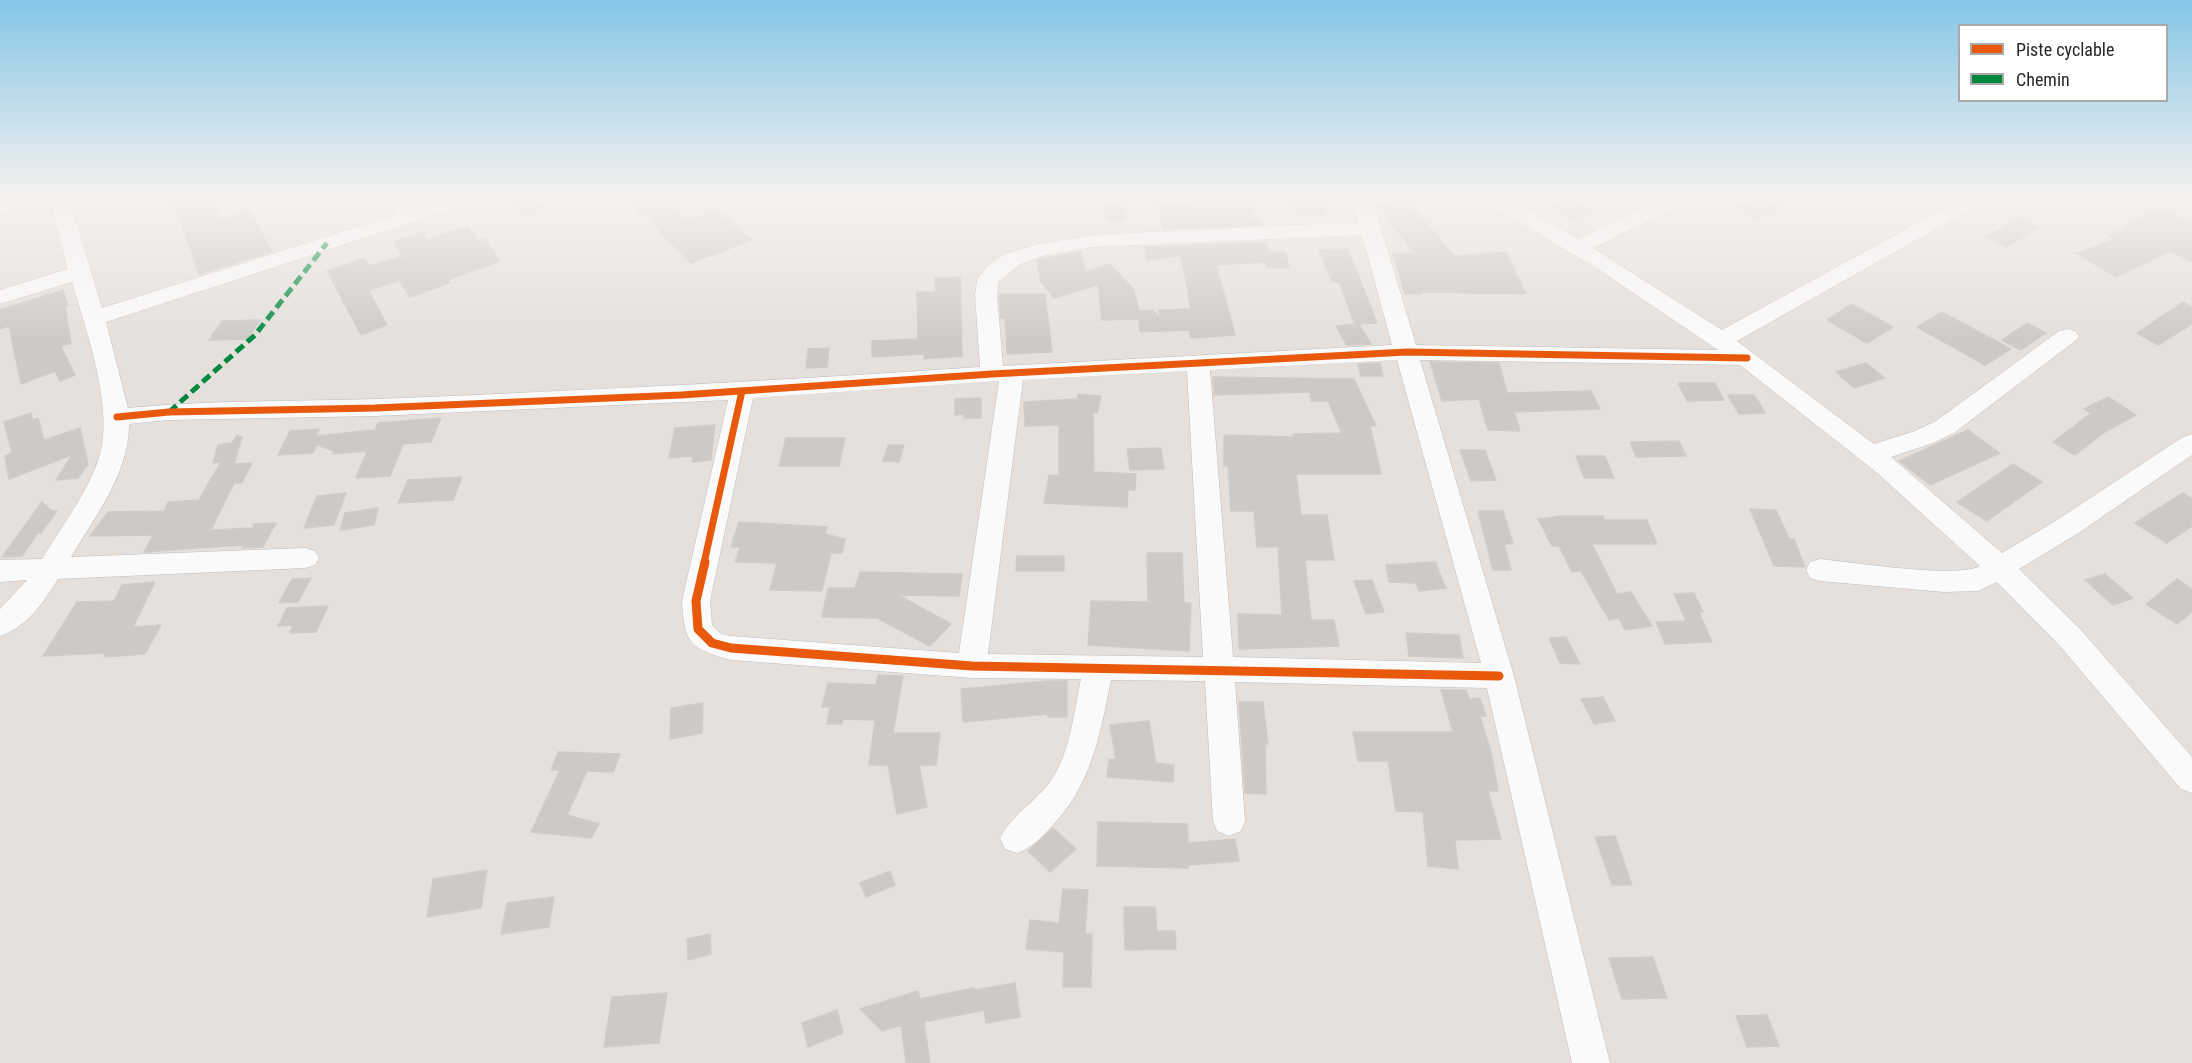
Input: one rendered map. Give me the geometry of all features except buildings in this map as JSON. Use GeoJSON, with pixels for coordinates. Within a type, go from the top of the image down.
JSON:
{"type":"FeatureCollection","features":[{"type":"Feature","properties":{"kind":"street"},"geometry":{"type":"LineString","coordinates":[[0,625],[12,618],[30,599],[106,473],[115,448],[117,417],[95,318],[73,245]]}},
{"type":"Feature","properties":{"kind":"street"},"geometry":{"type":"LineString","coordinates":[[95,318],[322,245]]}},
{"type":"Feature","properties":{"kind":"street"},"geometry":{"type":"LineString","coordinates":[[972,666],[1002,374],[986,295],[988,280],[995,271],[1013,259],[1038,250],[1074,245]]}},
{"type":"Feature","properties":{"kind":"street"},"geometry":{"type":"LineString","coordinates":[[1376,245],[1499,676],[1591,1063]]}},
{"type":"Feature","properties":{"kind":"street"},"geometry":{"type":"LineString","coordinates":[[1572,245],[1722,340],[1872,454],[2001,568],[2053,619],[2192,779]]}},
{"type":"Feature","properties":{"kind":"street"},"geometry":{"type":"LineString","coordinates":[[1578,248],[1585,245]]}},
{"type":"Feature","properties":{"kind":"street"},"geometry":{"type":"LineString","coordinates":[[1722,340],[1893,245]]}},
{"type":"Feature","properties":{"kind":"street"},"geometry":{"type":"LineString","coordinates":[[0,297],[81,272]]}},
{"type":"Feature","properties":{"kind":"street"},"geometry":{"type":"LineString","coordinates":[[1872,454],[1924,438],[1945,427],[2067,336]]}},
{"type":"Feature","properties":{"kind":"street"},"geometry":{"type":"LineString","coordinates":[[117,417],[169,412],[375,408],[742,391],[1407,352],[1747,358]]}},
{"type":"Feature","properties":{"kind":"street"},"geometry":{"type":"LineString","coordinates":[[1198,363],[1229,821]]}},
{"type":"Feature","properties":{"kind":"street"},"geometry":{"type":"LineString","coordinates":[[742,391],[696,601],[698,629],[712,643],[731,648],[972,666],[1499,676]]}},
{"type":"Feature","properties":{"kind":"street"},"geometry":{"type":"LineString","coordinates":[[1820,570],[1967,582],[1986,577],[2176,456],[2192,443]]}},
{"type":"Feature","properties":{"kind":"street"},"geometry":{"type":"LineString","coordinates":[[0,571],[304,558]]}},
{"type":"Feature","properties":{"kind":"street"},"geometry":{"type":"LineString","coordinates":[[1017,838],[1052,804],[1066,785],[1074,766],[1099,668]]}},
{"type":"Feature","properties":{"kind":"marked path"},"geometry":{"type":"LineString","coordinates":[[169,412],[255,335],[326,245]]}},
{"type":"Feature","properties":{"kind":"cycle path"},"geometry":{"type":"LineString","coordinates":[[117,417],[169,412],[375,408],[681,395],[992,374],[1407,352],[1747,358]]}},
{"type":"Feature","properties":{"kind":"cycle path"},"geometry":{"type":"LineString","coordinates":[[742,391],[696,601],[698,629],[712,643],[731,648],[972,666],[1499,676]]}}]}
